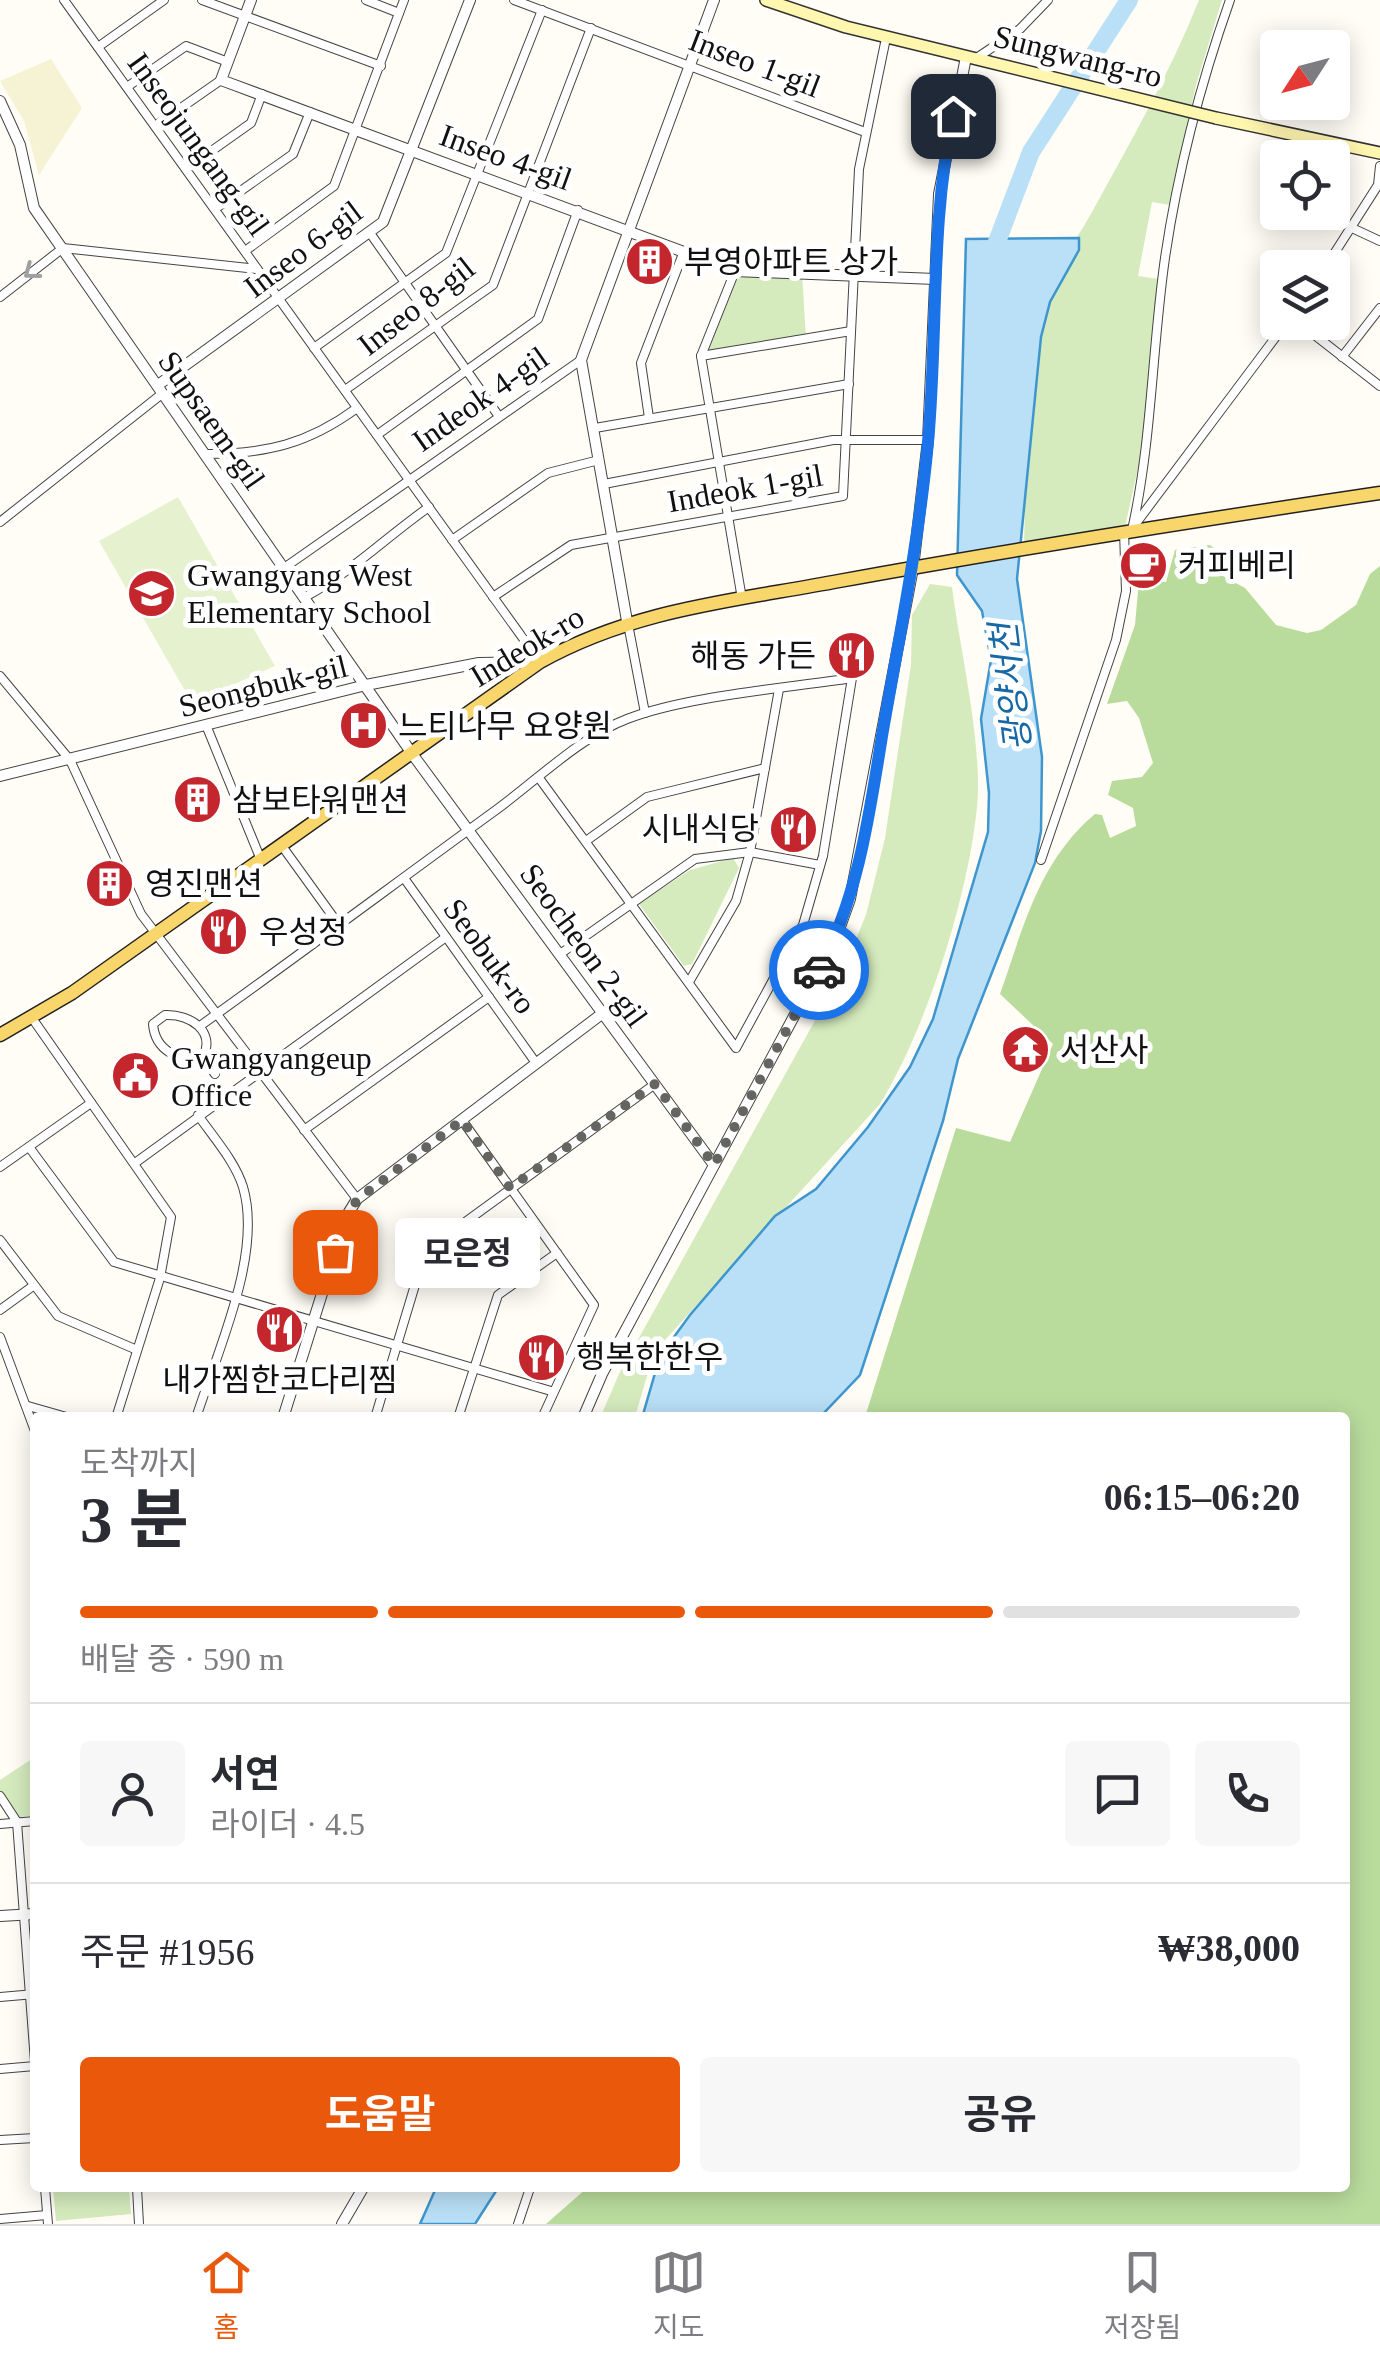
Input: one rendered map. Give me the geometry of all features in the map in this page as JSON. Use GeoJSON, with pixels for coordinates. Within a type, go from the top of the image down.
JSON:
{"type":"FeatureCollection","features":[{"type":"Feature","properties":{"kind":"main road","name":"Sungwang-ro"},"geometry":{"type":"LineString","coordinates":[[766,0],[886,38],[1380,154]]}},
{"type":"Feature","properties":{"kind":"main road"},"geometry":{"type":"LineString","coordinates":[[1125,531],[1380,492]]}},
{"type":"Feature","properties":{"kind":"main road","name":"Indeok-ro"},"geometry":{"type":"LineString","coordinates":[[0,1035],[158,934],[540,662],[627,621],[1125,531]]}},
{"type":"Feature","properties":{"kind":"street","name":"Inseojungang-gil"},"geometry":{"type":"LineString","coordinates":[[64,0],[540,662]]}},
{"type":"Feature","properties":{"kind":"street"},"geometry":{"type":"LineString","coordinates":[[98,47],[164,0]]}},
{"type":"Feature","properties":{"kind":"street"},"geometry":{"type":"LineString","coordinates":[[202,0],[381,66]]}},
{"type":"Feature","properties":{"kind":"street"},"geometry":{"type":"LineString","coordinates":[[155,126],[221,80],[251,0]]}},
{"type":"Feature","properties":{"kind":"street"},"geometry":{"type":"LineString","coordinates":[[366,0],[399,12]]}},
{"type":"Feature","properties":{"kind":"street"},"geometry":{"type":"LineString","coordinates":[[245,251],[334,186],[404,0]]}},
{"type":"Feature","properties":{"kind":"street","name":"Inseo 6-gil"},"geometry":{"type":"LineString","coordinates":[[160,389],[384,222],[470,0]]}},
{"type":"Feature","properties":{"kind":"street","name":"Inseo 1-gil"},"geometry":{"type":"LineString","coordinates":[[514,0],[865,132]]}},
{"type":"Feature","properties":{"kind":"street","name":"Indeok 4-gil"},"geometry":{"type":"LineString","coordinates":[[627,621],[581,360],[714,0]]}},
{"type":"Feature","properties":{"kind":"street"},"geometry":{"type":"LineString","coordinates":[[586,1412],[836,938],[850,899],[913,568],[928,440],[939,194],[970,58],[1020,29],[1048,0]]}},
{"type":"Feature","properties":{"kind":"street"},"geometry":{"type":"LineString","coordinates":[[1041,860],[1116,640],[1126,591],[1125,531],[1142,475],[1166,257],[1185,145],[1200,84],[1230,0]]}},
{"type":"Feature","properties":{"kind":"street"},"geometry":{"type":"LineString","coordinates":[[314,348],[446,253],[542,10]]}},
{"type":"Feature","properties":{"kind":"street","name":"Inseo 8-gil"},"geometry":{"type":"LineString","coordinates":[[345,390],[493,285],[591,28]]}},
{"type":"Feature","properties":{"kind":"street","name":"Indeok 1-gil"},"geometry":{"type":"LineString","coordinates":[[612,537],[843,496],[858,169],[886,38]]}},
{"type":"Feature","properties":{"kind":"street"},"geometry":{"type":"LineString","coordinates":[[127,87],[186,46],[228,62]]}},
{"type":"Feature","properties":{"kind":"street","name":"Inseo 4-gil"},"geometry":{"type":"LineString","coordinates":[[221,80],[529,190],[735,271],[936,279]]}},
{"type":"Feature","properties":{"kind":"street"},"geometry":{"type":"LineString","coordinates":[[186,169],[252,123],[262,94]]}},
{"type":"Feature","properties":{"kind":"street","name":"Supsaem-gil"},"geometry":{"type":"LineString","coordinates":[[0,101],[20,145],[34,208],[413,754]]}},
{"type":"Feature","properties":{"kind":"street"},"geometry":{"type":"LineString","coordinates":[[214,209],[293,154],[310,112]]}},
{"type":"Feature","properties":{"kind":"street"},"geometry":{"type":"LineString","coordinates":[[1337,250],[1378,185],[1380,166]]}},
{"type":"Feature","properties":{"kind":"street"},"geometry":{"type":"LineString","coordinates":[[377,434],[538,318],[578,210]]}},
{"type":"Feature","properties":{"kind":"street"},"geometry":{"type":"LineString","coordinates":[[1352,228],[1380,241]]}},
{"type":"Feature","properties":{"kind":"street"},"geometry":{"type":"LineString","coordinates":[[370,234],[498,415]]}},
{"type":"Feature","properties":{"kind":"street"},"geometry":{"type":"LineString","coordinates":[[0,296],[63,248]]}},
{"type":"Feature","properties":{"kind":"street","name":"Inseojungang-gil"},"geometry":{"type":"LineString","coordinates":[[63,248],[258,269]]}},
{"type":"Feature","properties":{"kind":"street"},"geometry":{"type":"LineString","coordinates":[[649,418],[641,363],[684,250]]}},
{"type":"Feature","properties":{"kind":"street"},"geometry":{"type":"LineString","coordinates":[[735,271],[701,356],[742,600]]}},
{"type":"Feature","properties":{"kind":"street"},"geometry":{"type":"LineString","coordinates":[[1342,357],[1380,308]]}},
{"type":"Feature","properties":{"kind":"street"},"geometry":{"type":"LineString","coordinates":[[701,356],[851,331]]}},
{"type":"Feature","properties":{"kind":"street"},"geometry":{"type":"LineString","coordinates":[[1125,531],[1272,340]]}},
{"type":"Feature","properties":{"kind":"street"},"geometry":{"type":"LineString","coordinates":[[1321,340],[1380,386]]}},
{"type":"Feature","properties":{"kind":"street","name":"Indeok 4-gil"},"geometry":{"type":"LineString","coordinates":[[284,568],[581,360]]}},
{"type":"Feature","properties":{"kind":"street"},"geometry":{"type":"LineString","coordinates":[[595,428],[848,384]]}},
{"type":"Feature","properties":{"kind":"street"},"geometry":{"type":"LineString","coordinates":[[1,520],[160,389]]}},
{"type":"Feature","properties":{"kind":"street"},"geometry":{"type":"LineString","coordinates":[[205,454],[257,454],[285,447],[327,430],[358,408]]}},
{"type":"Feature","properties":{"kind":"street"},"geometry":{"type":"LineString","coordinates":[[604,484],[846,440],[928,440]]}},
{"type":"Feature","properties":{"kind":"street"},"geometry":{"type":"LineString","coordinates":[[452,540],[548,473],[599,460]]}},
{"type":"Feature","properties":{"kind":"street"},"geometry":{"type":"LineString","coordinates":[[304,597],[347,575],[384,538],[429,506]]}},
{"type":"Feature","properties":{"kind":"street"},"geometry":{"type":"LineString","coordinates":[[493,597],[571,544],[612,537]]}},
{"type":"Feature","properties":{"kind":"street"},"geometry":{"type":"LineString","coordinates":[[627,621],[645,713]]}},
{"type":"Feature","properties":{"kind":"street","name":"Seongbuk-gil"},"geometry":{"type":"LineString","coordinates":[[0,776],[366,686],[480,662],[540,662]]}},
{"type":"Feature","properties":{"kind":"street"},"geometry":{"type":"LineString","coordinates":[[0,676],[70,760],[141,914],[357,1200]]}},
{"type":"Feature","properties":{"kind":"street"},"geometry":{"type":"LineString","coordinates":[[200,1026],[608,728],[645,713],[852,678],[820,865],[803,924],[736,1048],[540,778]]}},
{"type":"Feature","properties":{"kind":"street"},"geometry":{"type":"LineString","coordinates":[[690,982],[736,901],[750,852],[779,689]]}},
{"type":"Feature","properties":{"kind":"street"},"geometry":{"type":"LineString","coordinates":[[206,725],[261,861]]}},
{"type":"Feature","properties":{"kind":"street","name":"Seocheon 2-gil"},"geometry":{"type":"LineString","coordinates":[[413,754],[714,1165]]}},
{"type":"Feature","properties":{"kind":"street"},"geometry":{"type":"LineString","coordinates":[[586,841],[647,796],[766,768]]}},
{"type":"Feature","properties":{"kind":"street"},"geometry":{"type":"LineString","coordinates":[[282,846],[340,924]]}},
{"type":"Feature","properties":{"kind":"street"},"geometry":{"type":"LineString","coordinates":[[560,954],[695,859],[750,852],[820,865]]}},
{"type":"Feature","properties":{"kind":"street","name":"Seobuk-ro"},"geometry":{"type":"LineString","coordinates":[[404,878],[536,1063]]}},
{"type":"Feature","properties":{"kind":"street"},"geometry":{"type":"LineString","coordinates":[[135,1163],[446,936]]}},
{"type":"Feature","properties":{"kind":"street"},"geometry":{"type":"LineString","coordinates":[[304,1130],[489,997]]}},
{"type":"Feature","properties":{"kind":"street","name":"Seobuk-ro"},"geometry":{"type":"LineString","coordinates":[[285,1412],[346,1217],[357,1200],[602,1013]]}},
{"type":"Feature","properties":{"kind":"street"},"geometry":{"type":"LineString","coordinates":[[204,1058],[180,1058],[162,1046],[153,1030],[158,1018],[184,1016],[200,1026],[207,1044],[204,1058],[215,1074]]}},
{"type":"Feature","properties":{"kind":"street"},"geometry":{"type":"LineString","coordinates":[[32,1018],[171,1216],[160,1278],[118,1412]]}},
{"type":"Feature","properties":{"kind":"street"},"geometry":{"type":"LineString","coordinates":[[377,1412],[431,1247],[655,1084]]}},
{"type":"Feature","properties":{"kind":"street"},"geometry":{"type":"LineString","coordinates":[[0,1167],[91,1103]]}},
{"type":"Feature","properties":{"kind":"street"},"geometry":{"type":"LineString","coordinates":[[198,1115],[234,1168],[249,1218],[234,1298],[198,1412]]}},
{"type":"Feature","properties":{"kind":"street"},"geometry":{"type":"LineString","coordinates":[[462,1120],[594,1306],[550,1390],[544,1412]]}},
{"type":"Feature","properties":{"kind":"street"},"geometry":{"type":"LineString","coordinates":[[29,1147],[114,1262],[550,1390]]}},
{"type":"Feature","properties":{"kind":"street"},"geometry":{"type":"LineString","coordinates":[[0,1240],[47,1306],[70,1324],[137,1350]]}},
{"type":"Feature","properties":{"kind":"street"},"geometry":{"type":"LineString","coordinates":[[460,1412],[498,1296],[557,1253]]}},
{"type":"Feature","properties":{"kind":"street"},"geometry":{"type":"LineString","coordinates":[[0,1310],[33,1286]]}},
{"type":"Feature","properties":{"kind":"street"},"geometry":{"type":"LineString","coordinates":[[0,1337],[30,1413]]}},
{"type":"Feature","properties":{"kind":"street"},"geometry":{"type":"LineString","coordinates":[[28,1406],[49,1412]]}},
{"type":"Feature","properties":{"kind":"street"},"geometry":{"type":"LineString","coordinates":[[0,1796],[17,1822],[30,1978]]}},
{"type":"Feature","properties":{"kind":"street"},"geometry":{"type":"LineString","coordinates":[[0,1824],[30,1821]]}},
{"type":"Feature","properties":{"kind":"street"},"geometry":{"type":"LineString","coordinates":[[0,1916],[30,1914]]}},
{"type":"Feature","properties":{"kind":"street"},"geometry":{"type":"LineString","coordinates":[[0,1997],[30,1994]]}},
{"type":"Feature","properties":{"kind":"street"},"geometry":{"type":"LineString","coordinates":[[0,2069],[30,2065]]}},
{"type":"Feature","properties":{"kind":"street"},"geometry":{"type":"LineString","coordinates":[[0,2140],[30,2138]]}},
{"type":"Feature","properties":{"kind":"street"},"geometry":{"type":"LineString","coordinates":[[0,2220],[47,2220],[44,2192]]}},
{"type":"Feature","properties":{"kind":"street"},"geometry":{"type":"LineString","coordinates":[[136,2192],[139,2224]]}},
{"type":"Feature","properties":{"kind":"street"},"geometry":{"type":"LineString","coordinates":[[342,2224],[362,2192]]}},
{"type":"Feature","properties":{"kind":"street"},"geometry":{"type":"LineString","coordinates":[[518,2224],[529,2192]]}},
{"type":"Feature","properties":{"kind":"shaded area"},"geometry":{"type":"Polygon","coordinates":[[[51,59],[82,108],[39,175],[24,121],[0,81],[51,59]]]}},
{"type":"Feature","properties":{"kind":"green space"},"geometry":{"type":"Polygon","coordinates":[[[1199,0],[1222,0],[1196,85],[1170,205],[1152,202],[1138,276],[1158,279],[1141,455],[1124,531],[1024,544],[1029,385],[1038,322],[1047,292],[1149,108],[1199,0]]]}},
{"type":"Feature","properties":{"kind":"green space"},"geometry":{"type":"Polygon","coordinates":[[[735,271],[802,273],[806,338],[701,356],[735,271]]]}},
{"type":"Feature","properties":{"kind":"green space"},"geometry":{"type":"Polygon","coordinates":[[[178,497],[275,666],[192,703],[99,541],[178,497]]]}},
{"type":"Feature","properties":{"kind":"green space"},"geometry":{"type":"Polygon","coordinates":[[[1210,545],[1231,560],[1221,575],[1245,588],[1276,625],[1307,633],[1321,630],[1356,605],[1370,574],[1380,566],[1380,2224],[546,2224],[582,2192],[1350,2192],[1350,1412],[867,1412],[956,1128],[1010,1142],[1053,1044],[1000,994],[1036,896],[1060,852],[1095,814],[1102,815],[1110,838],[1136,826],[1133,808],[1108,795],[1112,781],[1142,777],[1153,763],[1139,718],[1127,701],[1107,704],[1135,625],[1139,580],[1166,582],[1175,550],[1210,545]]]}},
{"type":"Feature","properties":{"kind":"green space"},"geometry":{"type":"Polygon","coordinates":[[[930,584],[952,587],[977,755],[977,807],[965,881],[929,1000],[880,1104],[654,1352],[636,1412],[603,1412],[619,1374],[843,970],[866,915],[885,838],[911,665],[912,615],[930,584]]]}},
{"type":"Feature","properties":{"kind":"green space"},"geometry":{"type":"Polygon","coordinates":[[[733,858],[739,868],[692,964],[684,966],[639,904],[690,870],[733,858]]]}},
{"type":"Feature","properties":{"kind":"green space"},"geometry":{"type":"Polygon","coordinates":[[[30,1760],[30,1816],[19,1817],[0,1792],[0,1780],[30,1760]]]}},
{"type":"Feature","properties":{"kind":"green space"},"geometry":{"type":"Polygon","coordinates":[[[53,2192],[129,2192],[131,2214],[56,2221],[53,2192]]]}},
{"type":"Feature","properties":{"kind":"water"},"geometry":{"type":"Polygon","coordinates":[[[1079,238],[1079,250],[1050,302],[1041,337],[1017,579],[1042,757],[1041,831],[1035,863],[958,1059],[943,1121],[860,1375],[825,1412],[644,1412],[660,1356],[690,1315],[775,1216],[816,1189],[868,1127],[910,1067],[933,1019],[988,832],[989,793],[981,719],[991,660],[982,611],[957,575],[966,239],[1079,238]]]}},
{"type":"Feature","properties":{"kind":"water"},"geometry":{"type":"Polygon","coordinates":[[[434,2192],[495,2192],[475,2224],[420,2224],[434,2192]]]}},
{"type":"Feature","properties":{"kind":"waterway","name":"광양서천"},"geometry":{"type":"LineString","coordinates":[[994,262],[995,247],[1031,152],[1129,0]]}},
{"type":"Feature","properties":{"kind":"way so far"},"geometry":{"type":"LineString","coordinates":[[335,1252],[346,1217],[357,1200],[462,1120],[510,1188],[655,1084],[714,1165],[819,970]]}},
{"type":"Feature","properties":{"kind":"place","name":"부영아파트 상가"},"geometry":{"type":"Point","coordinates":[649,262]}},
{"type":"Feature","properties":{"kind":"place","name":"커피베리"},"geometry":{"type":"Point","coordinates":[1143,565]}},
{"type":"Feature","properties":{"kind":"place","name":"Gwangyang West Elementary School"},"geometry":{"type":"Point","coordinates":[152,593]}},
{"type":"Feature","properties":{"kind":"place","name":"해동 가든"},"geometry":{"type":"Point","coordinates":[851,656]}},
{"type":"Feature","properties":{"kind":"place","name":"느티나무 요양원"},"geometry":{"type":"Point","coordinates":[363,726]}},
{"type":"Feature","properties":{"kind":"place","name":"삼보타워맨션"},"geometry":{"type":"Point","coordinates":[197,800]}},
{"type":"Feature","properties":{"kind":"place","name":"시내식당"},"geometry":{"type":"Point","coordinates":[794,829]}},
{"type":"Feature","properties":{"kind":"place","name":"영진맨션"},"geometry":{"type":"Point","coordinates":[110,884]}},
{"type":"Feature","properties":{"kind":"place","name":"우성정"},"geometry":{"type":"Point","coordinates":[224,932]}},
{"type":"Feature","properties":{"kind":"place","name":"서산사"},"geometry":{"type":"Point","coordinates":[1025,1050]}},
{"type":"Feature","properties":{"kind":"place","name":"Gwangyangeup Office"},"geometry":{"type":"Point","coordinates":[136,1076]}},
{"type":"Feature","properties":{"kind":"place","name":"모은정"},"geometry":{"type":"Point","coordinates":[335,1252]}},
{"type":"Feature","properties":{"kind":"place","name":"내가찜한코다리찜"},"geometry":{"type":"Point","coordinates":[280,1330]}},
{"type":"Feature","properties":{"kind":"place","name":"행복한한우"},"geometry":{"type":"Point","coordinates":[541,1357]}},
{"type":"Feature","properties":{"kind":"route"},"geometry":{"type":"LineString","coordinates":[[819,970],[850,899],[864,842],[913,568],[928,440],[939,194],[953,116]]}}]}
